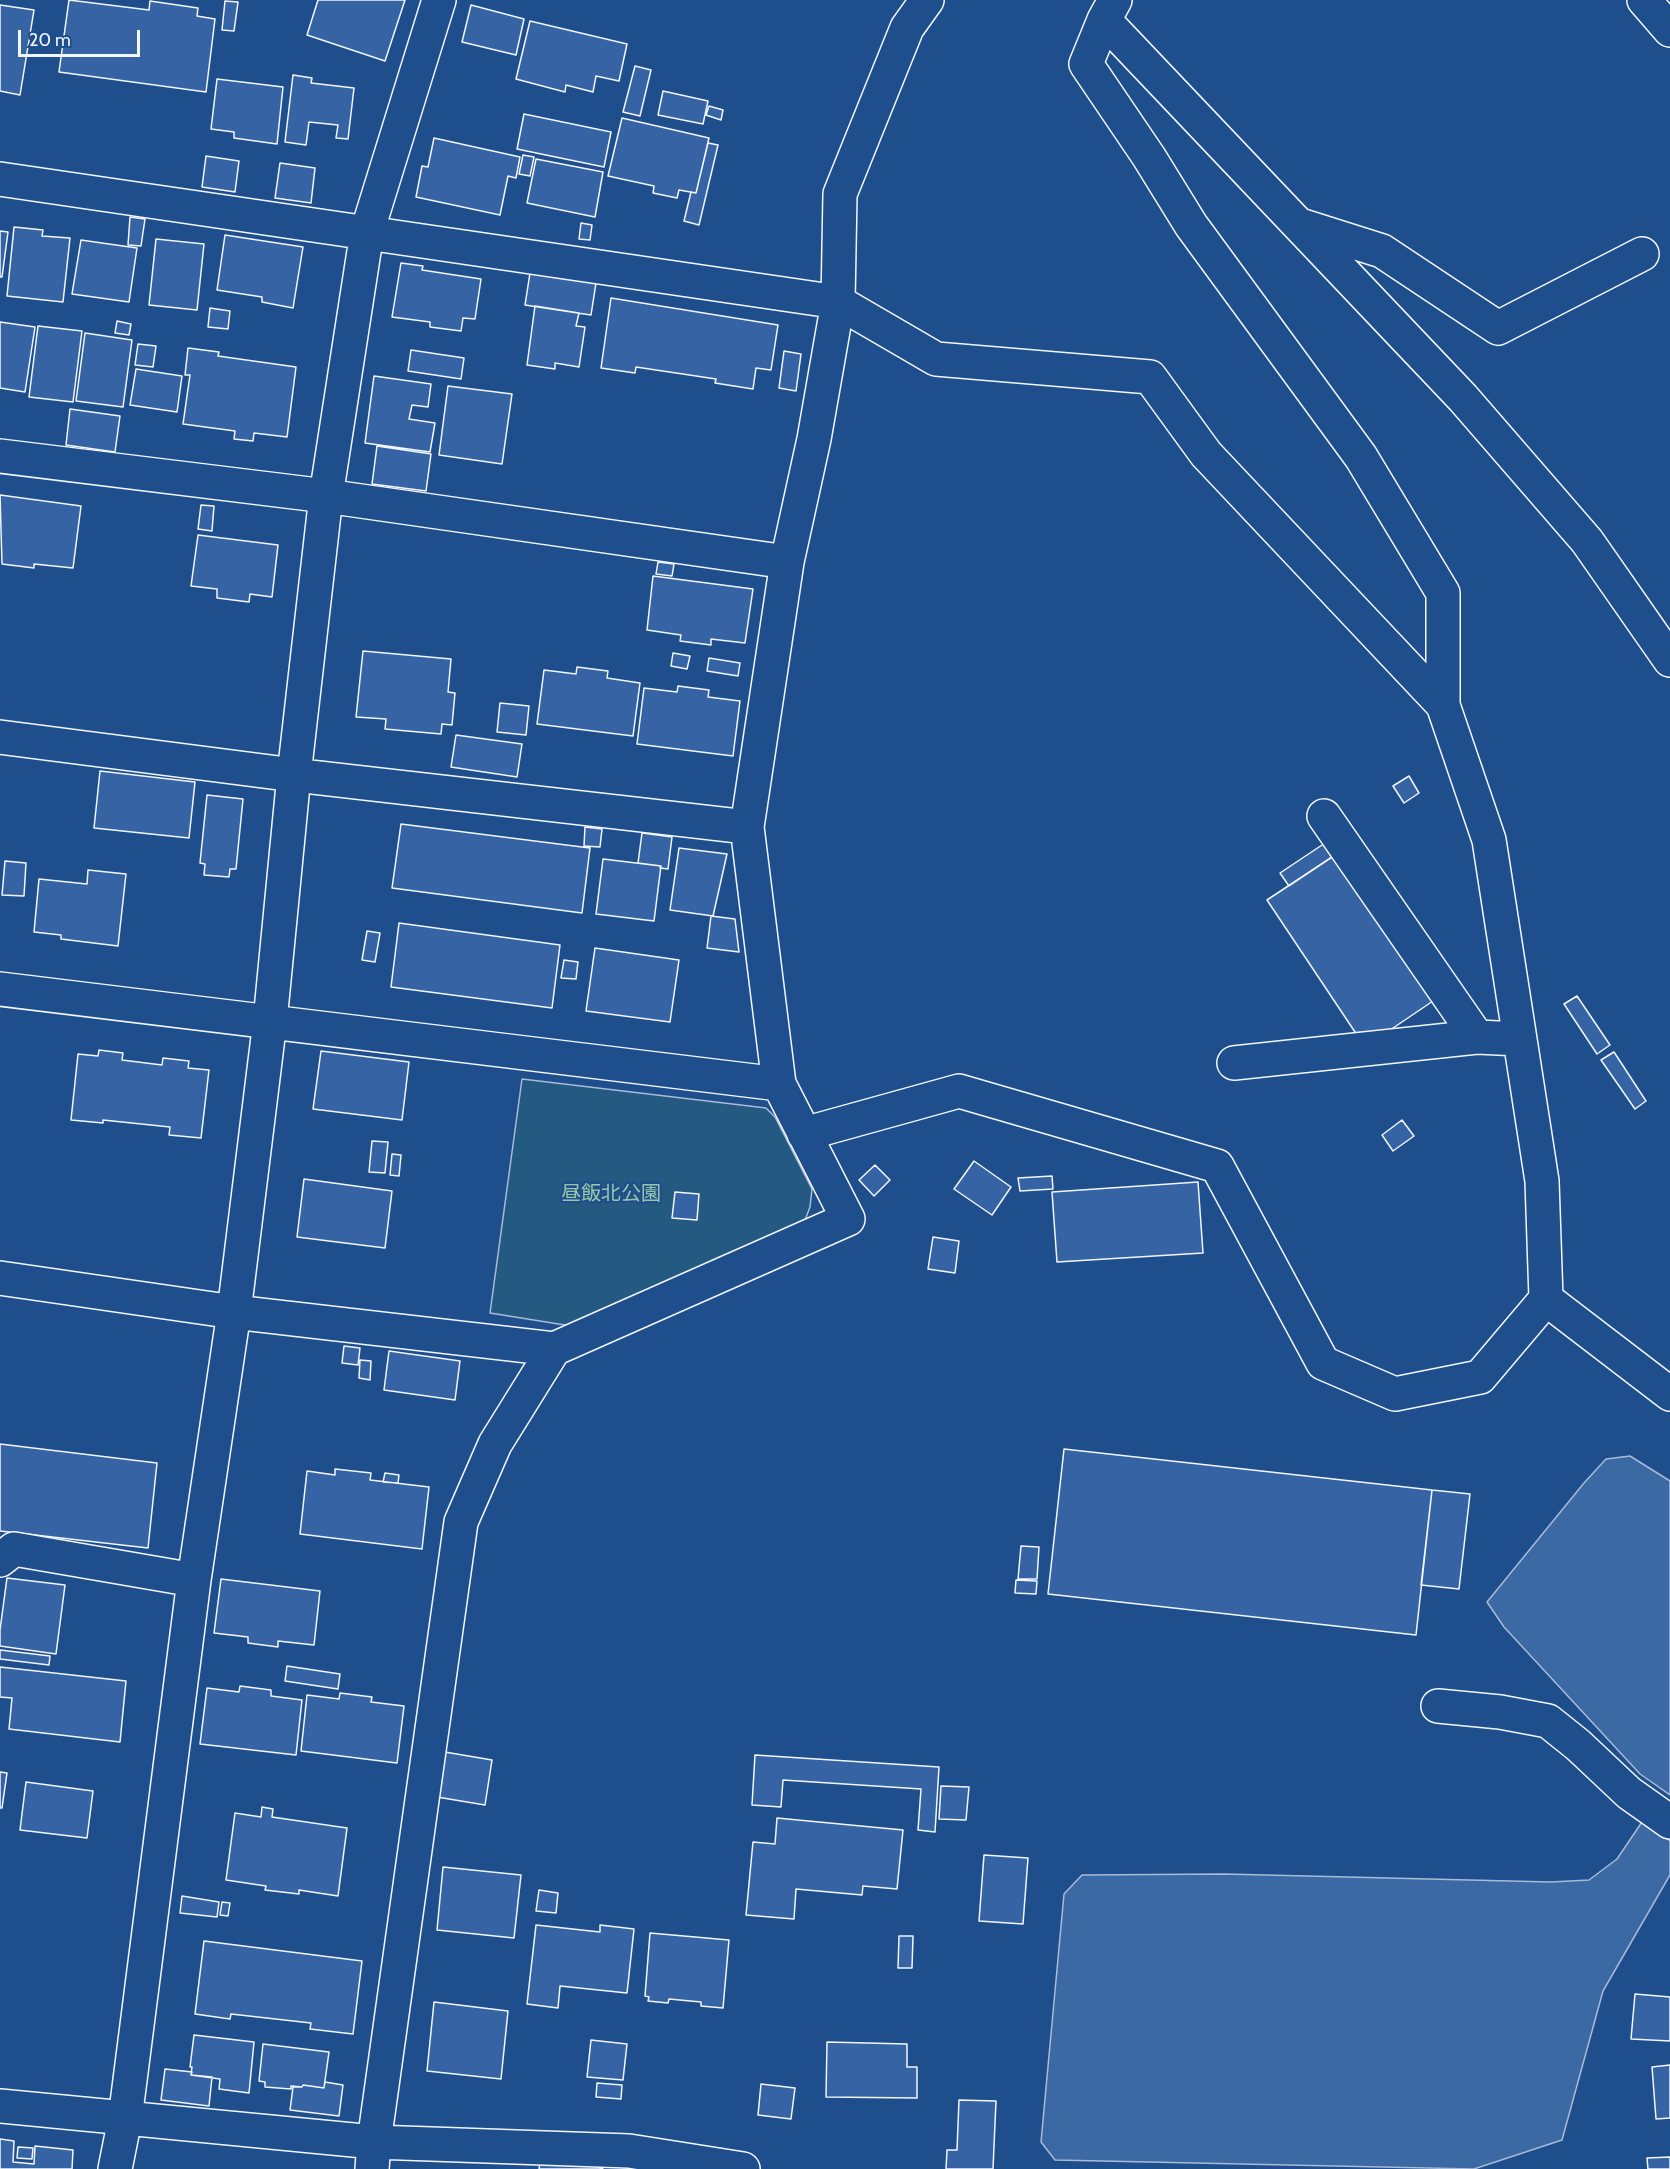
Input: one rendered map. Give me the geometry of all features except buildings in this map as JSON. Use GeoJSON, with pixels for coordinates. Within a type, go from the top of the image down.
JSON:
{"type":"FeatureCollection","features":[{"type":"Feature","properties":{"kind":"street"},"geometry":{"type":"LineString","coordinates":[[115,2169],[125,2119],[194,1580],[234,1312],[270,1021],[294,775],[326,496],[367,232],[439,0]]}},
{"type":"Feature","properties":{"kind":"street"},"geometry":{"type":"LineString","coordinates":[[0,1278],[234,1312],[554,1349],[848,1219],[779,1084],[747,827],[788,562],[814,439],[838,302],[840,194],[907,28],[927,0]]}},
{"type":"Feature","properties":{"kind":"street"},"geometry":{"type":"LineString","coordinates":[[1644,0],[1670,30]]}},
{"type":"Feature","properties":{"kind":"street"},"geometry":{"type":"LineString","coordinates":[[804,1134],[959,1091],[1217,1166],[1323,1363],[1395,1394],[1480,1377],[1546,1299],[1542,1181],[1489,840],[1443,705],[1443,593],[1361,457],[1191,225],[1086,64],[1110,10],[1298,224],[1463,398],[1587,541],[1670,660]]}},
{"type":"Feature","properties":{"kind":"street"},"geometry":{"type":"LineString","coordinates":[[0,179],[838,302],[936,359],[1150,377],[1206,454],[1443,705]]}},
{"type":"Feature","properties":{"kind":"street"},"geometry":{"type":"LineString","coordinates":[[1298,224],[1382,251],[1498,328],[1642,254]]}},
{"type":"Feature","properties":{"kind":"street"},"geometry":{"type":"LineString","coordinates":[[0,456],[326,496],[788,562]]}},
{"type":"Feature","properties":{"kind":"street"},"geometry":{"type":"LineString","coordinates":[[0,737],[294,775],[747,827]]}},
{"type":"Feature","properties":{"kind":"street"},"geometry":{"type":"LineString","coordinates":[[1324,816],[1477,1037]]}},
{"type":"Feature","properties":{"kind":"street"},"geometry":{"type":"LineString","coordinates":[[0,989],[779,1084]]}},
{"type":"Feature","properties":{"kind":"street"},"geometry":{"type":"LineString","coordinates":[[1234,1063],[1477,1037],[1520,1039]]}},
{"type":"Feature","properties":{"kind":"street"},"geometry":{"type":"LineString","coordinates":[[1546,1299],[1670,1394]]}},
{"type":"Feature","properties":{"kind":"street"},"geometry":{"type":"LineString","coordinates":[[373,2156],[461,1522],[495,1444],[554,1349]]}},
{"type":"Feature","properties":{"kind":"street"},"geometry":{"type":"LineString","coordinates":[[0,1560],[14,1549],[194,1580]]}},
{"type":"Feature","properties":{"kind":"street"},"geometry":{"type":"LineString","coordinates":[[1438,1706],[1500,1712],[1548,1721],[1629,1792],[1670,1822]]}},
{"type":"Feature","properties":{"kind":"street"},"geometry":{"type":"LineString","coordinates":[[0,2106],[125,2119],[373,2156],[629,2160],[743,2169]]}},
{"type":"Feature","properties":{"kind":"green space","name":"昼飯北公園"},"geometry":{"type":"Polygon","coordinates":[[[522,1079],[766,1108],[775,1117],[812,1189],[810,1207],[805,1220],[571,1326],[490,1313],[522,1079]]]}},
{"type":"Feature","properties":{"kind":"shaded area"},"geometry":{"type":"Polygon","coordinates":[[[1630,1456],[1670,1481],[1670,1795],[1640,1774],[1504,1627],[1487,1602],[1606,1459],[1630,1456]]]}},
{"type":"Feature","properties":{"kind":"shaded area"},"geometry":{"type":"Polygon","coordinates":[[[1642,1822],[1670,1841],[1670,1875],[1603,1991],[1562,2140],[1474,2169],[1055,2160],[1041,2142],[1064,1894],[1082,1875],[1225,1874],[1551,1882],[1589,1880],[1617,1859],[1642,1822]]]}}]}
